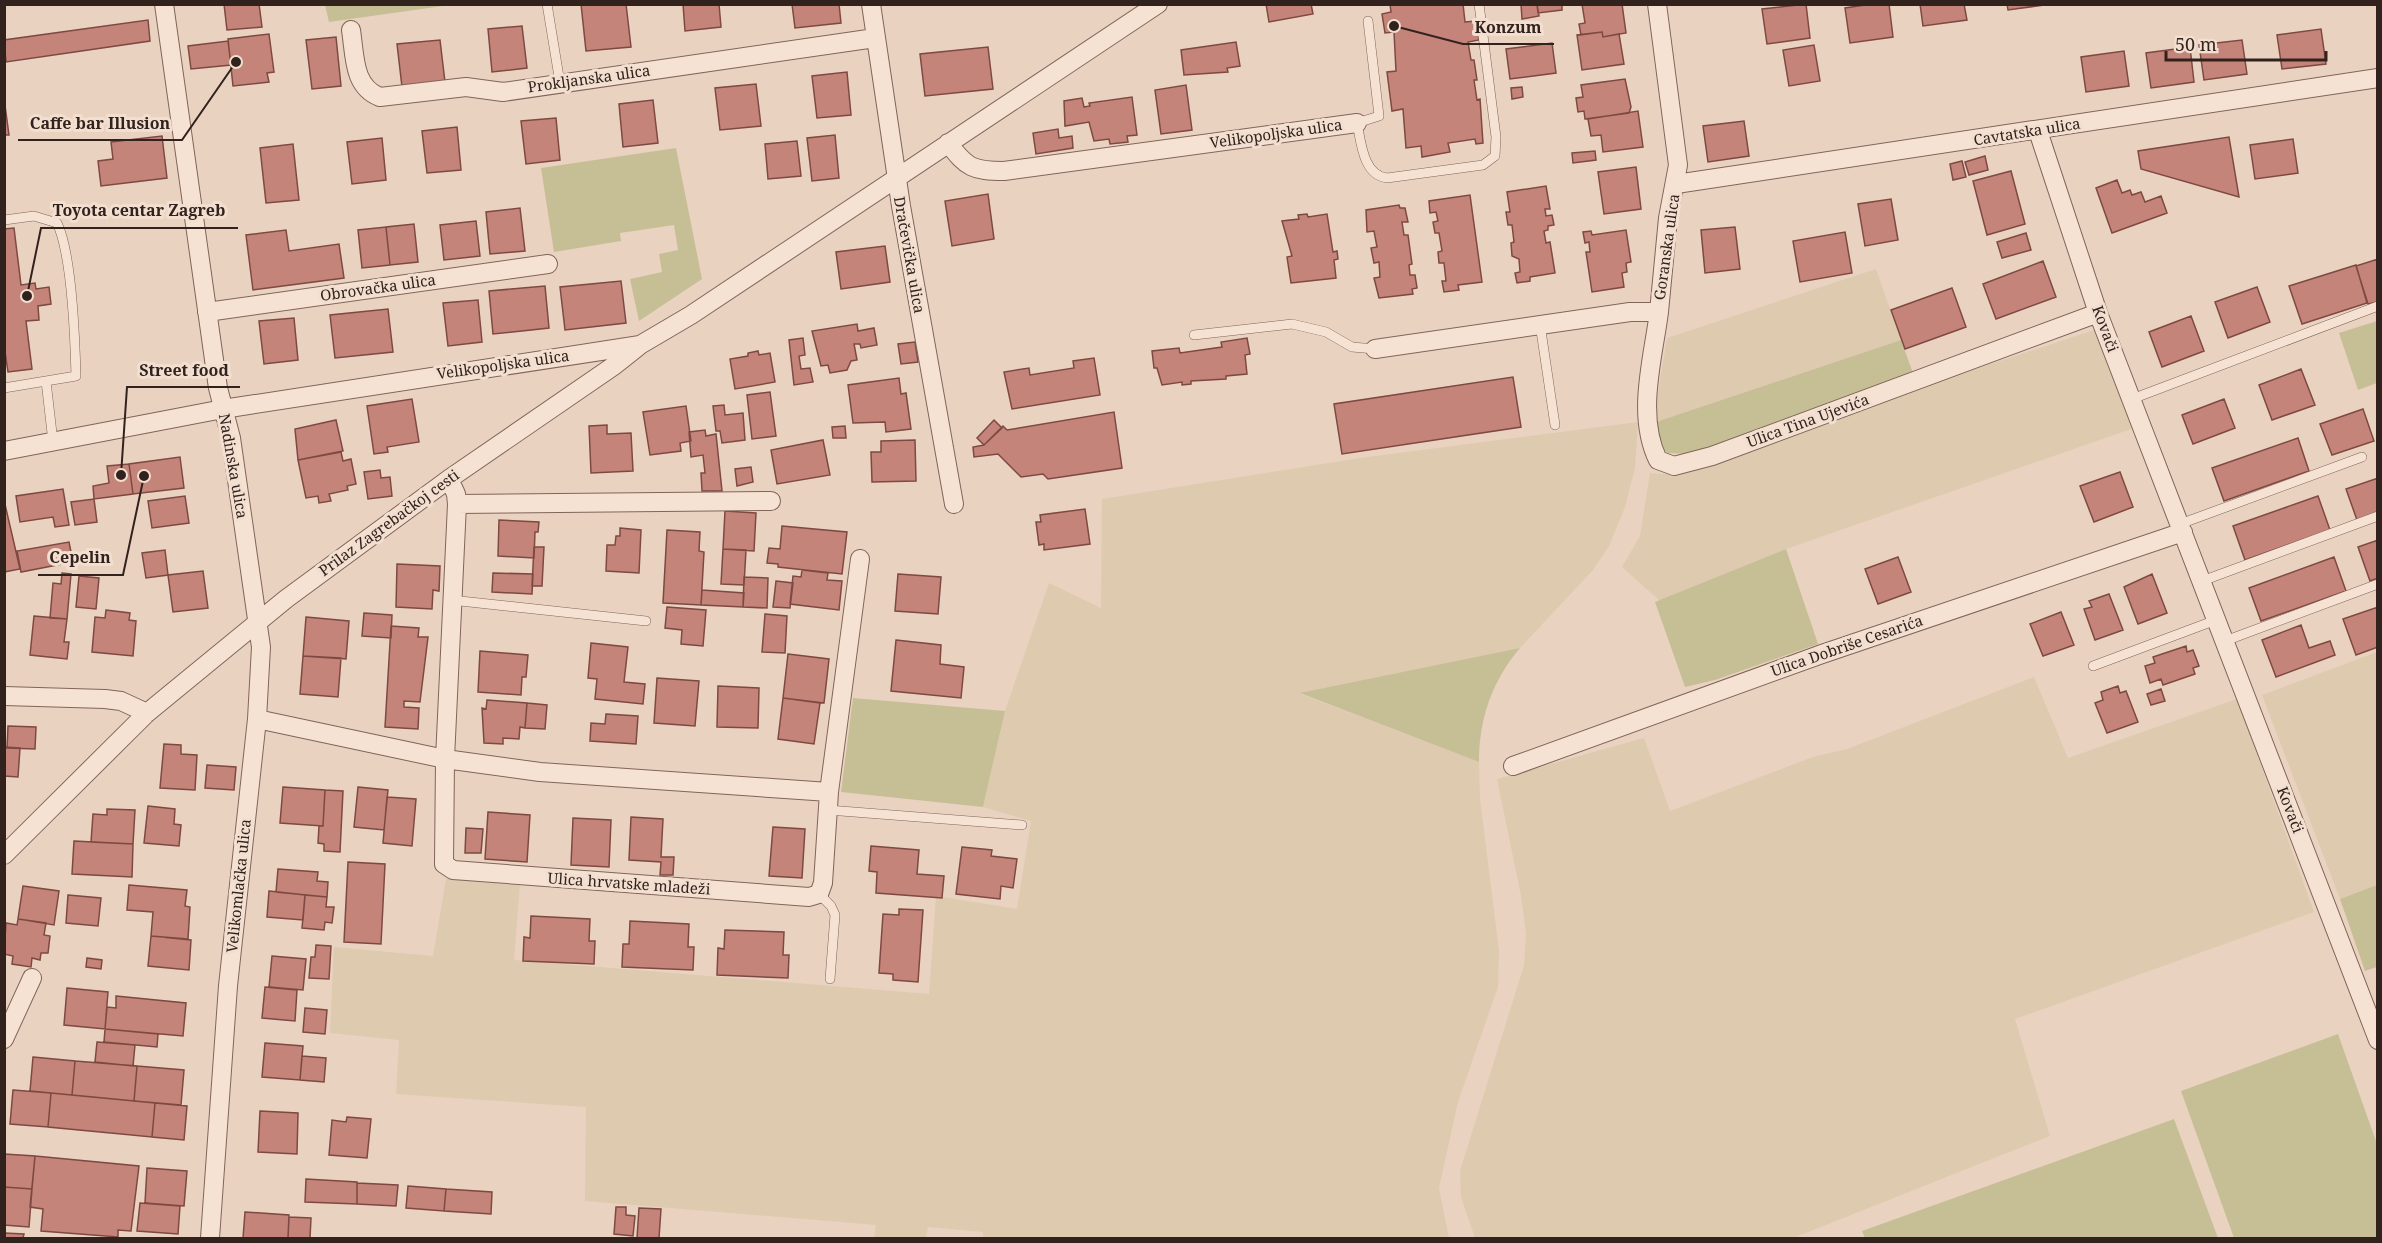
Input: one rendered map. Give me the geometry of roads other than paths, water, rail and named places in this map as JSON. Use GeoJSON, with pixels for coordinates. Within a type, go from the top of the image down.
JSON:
{"type":"FeatureCollection","features":[{"type":"Feature","properties":{"kind":"street","name":"Nadinska ulica"},"geometry":{"type":"LineString","coordinates":[[164,4],[207,312],[223,409],[231,438],[246,535]]}},
{"type":"Feature","properties":{"kind":"street","name":"Dračevička ulica"},"geometry":{"type":"LineString","coordinates":[[871,4],[896,177],[954,504]]}},
{"type":"Feature","properties":{"kind":"street","name":"Velikopoljska ulica"},"geometry":{"type":"LineString","coordinates":[[4,452],[223,409],[640,345],[691,315],[1158,4]]}},
{"type":"Feature","properties":{"kind":"street","name":"Goranska ulica"},"geometry":{"type":"LineString","coordinates":[[1375,349],[1630,312],[1659,312],[1668,218],[1678,165],[1656,4]]}},
{"type":"Feature","properties":{"kind":"street","name":"Prokljanska ulica"},"geometry":{"type":"LineString","coordinates":[[351,30],[361,84],[370,93],[380,97],[466,87],[503,92],[875,38]]}},
{"type":"Feature","properties":{"kind":"street","name":"Cavtatska ulica"},"geometry":{"type":"LineString","coordinates":[[1676,184],[2378,78]]}},
{"type":"Feature","properties":{"kind":"street","name":"Velikopoljska ulica"},"geometry":{"type":"LineString","coordinates":[[948,143],[964,164],[980,171],[1004,171],[1357,123]]}},
{"type":"Feature","properties":{"kind":"street","name":"Kovači"},"geometry":{"type":"LineString","coordinates":[[2038,131],[2098,313],[2378,1040]]}},
{"type":"Feature","properties":{"kind":"street","name":"Obrovačka ulica"},"geometry":{"type":"LineString","coordinates":[[207,312],[548,264]]}},
{"type":"Feature","properties":{"kind":"street","name":"Ulica Tina Ujevića"},"geometry":{"type":"LineString","coordinates":[[1659,312],[1647,406],[1649,443],[1658,460],[1674,466],[1712,456],[2098,313]]}},
{"type":"Feature","properties":{"kind":"street","name":"Prilaz Zagrebačkoj cesti"},"geometry":{"type":"LineString","coordinates":[[4,855],[147,713],[259,623],[285,599],[449,478],[615,365],[640,345]]}},
{"type":"Feature","properties":{"kind":"street","name":"Ulica hrvatske mladeži"},"geometry":{"type":"LineString","coordinates":[[449,478],[456,494],[457,504],[445,759],[442,854],[444,864],[453,870],[809,897],[819,894]]}},
{"type":"Feature","properties":{"kind":"street","name":"Prilaz Zagrebačkoj cesti"},"geometry":{"type":"LineString","coordinates":[[457,504],[771,501]]}},
{"type":"Feature","properties":{"kind":"street","name":"Ulica Dobriše Cesarića"},"geometry":{"type":"LineString","coordinates":[[1513,766],[2181,528]]}},
{"type":"Feature","properties":{"kind":"street","name":"Velikomlačka ulica"},"geometry":{"type":"LineString","coordinates":[[210,1239],[228,987],[261,670],[259,623],[246,535]]}},
{"type":"Feature","properties":{"kind":"street"},"geometry":{"type":"LineString","coordinates":[[819,894],[824,883],[828,801],[860,559]]}},
{"type":"Feature","properties":{"kind":"street"},"geometry":{"type":"LineString","coordinates":[[4,696],[105,699],[121,701],[147,713]]}},
{"type":"Feature","properties":{"kind":"street"},"geometry":{"type":"LineString","coordinates":[[257,719],[445,759],[540,772],[828,801]]}},
{"type":"Feature","properties":{"kind":"street"},"geometry":{"type":"LineString","coordinates":[[4,1039],[32,978]]}},
{"type":"Feature","properties":{"kind":"lane"},"geometry":{"type":"LineString","coordinates":[[547,4],[561,83]]}},
{"type":"Feature","properties":{"kind":"lane","name":"Velikopoljska ulica"},"geometry":{"type":"LineString","coordinates":[[1357,123],[1367,161],[1382,177],[1489,162],[1495,156],[1496,136],[1479,4]]}},
{"type":"Feature","properties":{"kind":"lane"},"geometry":{"type":"LineString","coordinates":[[1357,123],[1379,116],[1368,21]]}},
{"type":"Feature","properties":{"kind":"lane"},"geometry":{"type":"LineString","coordinates":[[4,220],[34,216],[57,223],[62,232],[67,260],[76,376],[4,388]]}},
{"type":"Feature","properties":{"kind":"lane"},"geometry":{"type":"LineString","coordinates":[[2132,399],[2378,306]]}},
{"type":"Feature","properties":{"kind":"lane"},"geometry":{"type":"LineString","coordinates":[[1194,335],[1279,324],[1298,324],[1326,332],[1352,347],[1375,349]]}},
{"type":"Feature","properties":{"kind":"lane"},"geometry":{"type":"LineString","coordinates":[[1540,324],[1555,425]]}},
{"type":"Feature","properties":{"kind":"lane"},"geometry":{"type":"LineString","coordinates":[[46,381],[53,442]]}},
{"type":"Feature","properties":{"kind":"lane"},"geometry":{"type":"LineString","coordinates":[[2181,528],[2362,457]]}},
{"type":"Feature","properties":{"kind":"lane"},"geometry":{"type":"LineString","coordinates":[[2202,581],[2378,516]]}},
{"type":"Feature","properties":{"kind":"lane"},"geometry":{"type":"LineString","coordinates":[[2225,641],[2378,584]]}},
{"type":"Feature","properties":{"kind":"lane"},"geometry":{"type":"LineString","coordinates":[[451,600],[646,621]]}},
{"type":"Feature","properties":{"kind":"lane"},"geometry":{"type":"LineString","coordinates":[[2092,666],[2216,620]]}},
{"type":"Feature","properties":{"kind":"lane"},"geometry":{"type":"LineString","coordinates":[[828,801],[1022,825]]}},
{"type":"Feature","properties":{"kind":"lane"},"geometry":{"type":"LineString","coordinates":[[819,894],[831,906],[835,915],[830,978]]}},
{"type":"Feature","properties":{"kind":"place","name":"Konzum"},"geometry":{"type":"Point","coordinates":[1394,26]}},
{"type":"Feature","properties":{"kind":"place","name":"Caffe bar Illusion"},"geometry":{"type":"Point","coordinates":[236,62]}},
{"type":"Feature","properties":{"kind":"place","name":"Toyota centar Zagreb"},"geometry":{"type":"Point","coordinates":[27,296]}},
{"type":"Feature","properties":{"kind":"place","name":"Street food"},"geometry":{"type":"Point","coordinates":[121,475]}},
{"type":"Feature","properties":{"kind":"place","name":"Cepelin"},"geometry":{"type":"Point","coordinates":[144,476]}}]}
